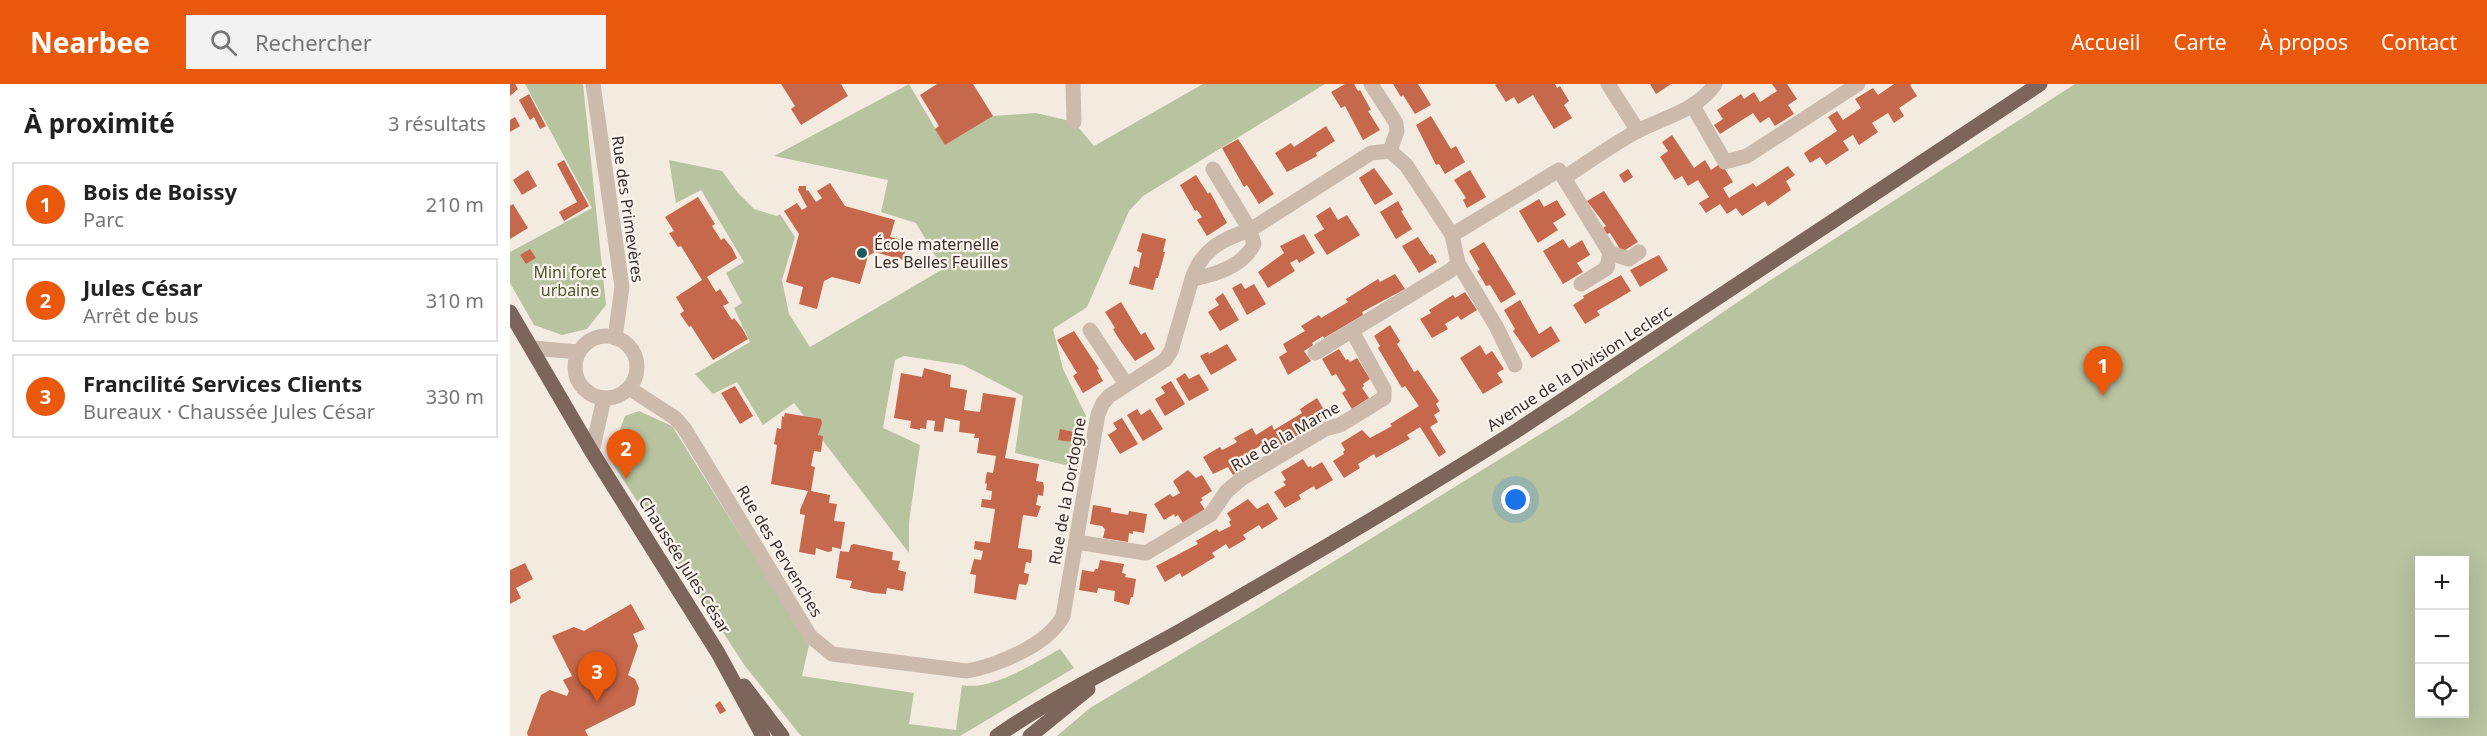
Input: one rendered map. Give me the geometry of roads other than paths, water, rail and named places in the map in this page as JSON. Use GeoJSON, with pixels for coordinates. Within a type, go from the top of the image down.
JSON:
{"type":"FeatureCollection","features":[{"type":"Feature","properties":{"kind":"main road","name":"Avenue de la Division Leclerc"},"geometry":{"type":"LineString","coordinates":[[997,736],[1049,701],[1125,662],[1389,511],[1513,433],[2040,84]]}},
{"type":"Feature","properties":{"kind":"main road","name":"Chaussée Jules César"},"geometry":{"type":"LineString","coordinates":[[510,312],[592,452],[718,653],[763,736]]}},
{"type":"Feature","properties":{"kind":"main road","name":"Chaussée Jules César"},"geometry":{"type":"LineString","coordinates":[[718,653],[782,736]]}},
{"type":"Feature","properties":{"kind":"main road","name":"Avenue de la Division Leclerc"},"geometry":{"type":"LineString","coordinates":[[1030,736],[1058,711],[1125,662]]}},
{"type":"Feature","properties":{"kind":"street","name":"Rue des Primevères"},"geometry":{"type":"LineString","coordinates":[[593,84],[622,287],[615,338]]}},
{"type":"Feature","properties":{"kind":"street"},"geometry":{"type":"LineString","coordinates":[[1073,84],[1074,122]]}},
{"type":"Feature","properties":{"kind":"street"},"geometry":{"type":"LineString","coordinates":[[1371,84],[1396,123],[1390,151],[1406,165],[1452,235],[1458,263],[1496,326],[1515,365]]}},
{"type":"Feature","properties":{"kind":"street"},"geometry":{"type":"LineString","coordinates":[[1608,84],[1636,132]]}},
{"type":"Feature","properties":{"kind":"street"},"geometry":{"type":"LineString","coordinates":[[1564,178],[1636,132],[1693,106],[1707,96],[1715,84]]}},
{"type":"Feature","properties":{"kind":"street"},"geometry":{"type":"LineString","coordinates":[[1693,106],[1725,162],[1747,156],[1858,84]]}},
{"type":"Feature","properties":{"kind":"street","name":"Rue de la Dordogne"},"geometry":{"type":"LineString","coordinates":[[1063,616],[1098,414],[1109,396],[1165,360],[1171,351],[1192,279],[1202,257],[1212,248],[1237,234],[1250,230],[1371,153],[1390,151]]}},
{"type":"Feature","properties":{"kind":"street"},"geometry":{"type":"LineString","coordinates":[[1192,279],[1215,275],[1244,258],[1254,244],[1250,230],[1213,170]]}},
{"type":"Feature","properties":{"kind":"street"},"geometry":{"type":"LineString","coordinates":[[1452,235],[1559,170],[1610,253],[1629,259],[1639,252]]}},
{"type":"Feature","properties":{"kind":"street"},"geometry":{"type":"LineString","coordinates":[[1581,284],[1607,268],[1610,253]]}},
{"type":"Feature","properties":{"kind":"street"},"geometry":{"type":"LineString","coordinates":[[1316,353],[1452,270],[1458,263]]}},
{"type":"Feature","properties":{"kind":"street"},"geometry":{"type":"LineString","coordinates":[[1090,330],[1126,384]]}},
{"type":"Feature","properties":{"kind":"street","name":"Rue de la Marne"},"geometry":{"type":"LineString","coordinates":[[1076,542],[1146,554],[1211,514],[1226,492],[1241,479],[1325,429],[1340,425],[1384,398],[1384,389],[1352,331]]}},
{"type":"Feature","properties":{"kind":"street"},"geometry":{"type":"LineString","coordinates":[[607,337],[615,338],[630,348],[636,363],[636,372],[629,388],[617,396],[604,398],[594,396],[579,382],[576,362],[579,352],[591,341],[607,337]]}},
{"type":"Feature","properties":{"kind":"street"},"geometry":{"type":"LineString","coordinates":[[532,348],[579,352]]}},
{"type":"Feature","properties":{"kind":"street","name":"Rue des Pervenches"},"geometry":{"type":"LineString","coordinates":[[629,388],[675,418],[684,428],[810,636],[832,654],[967,671],[989,667],[1045,638],[1053,633],[1063,616]]}},
{"type":"Feature","properties":{"kind":"street"},"geometry":{"type":"LineString","coordinates":[[592,452],[604,398]]}},
{"type":"Feature","properties":{"kind":"place","name":"École maternelle Les Belles Feuilles"},"geometry":{"type":"Point","coordinates":[862,253]}},
{"type":"Feature","properties":{"kind":"place","name":"Bois de Boissy"},"geometry":{"type":"Point","coordinates":[2103,396]}},
{"type":"Feature","properties":{"kind":"place","name":"Jules César"},"geometry":{"type":"Point","coordinates":[626,479]}},
{"type":"Feature","properties":{"kind":"place","name":"Francilité Services Clients"},"geometry":{"type":"Point","coordinates":[597,702]}},
{"type":"Feature","properties":{"kind":"park label","name":"Mini foret urbaine"},"geometry":{"type":"Point","coordinates":[570,281]}}]}
